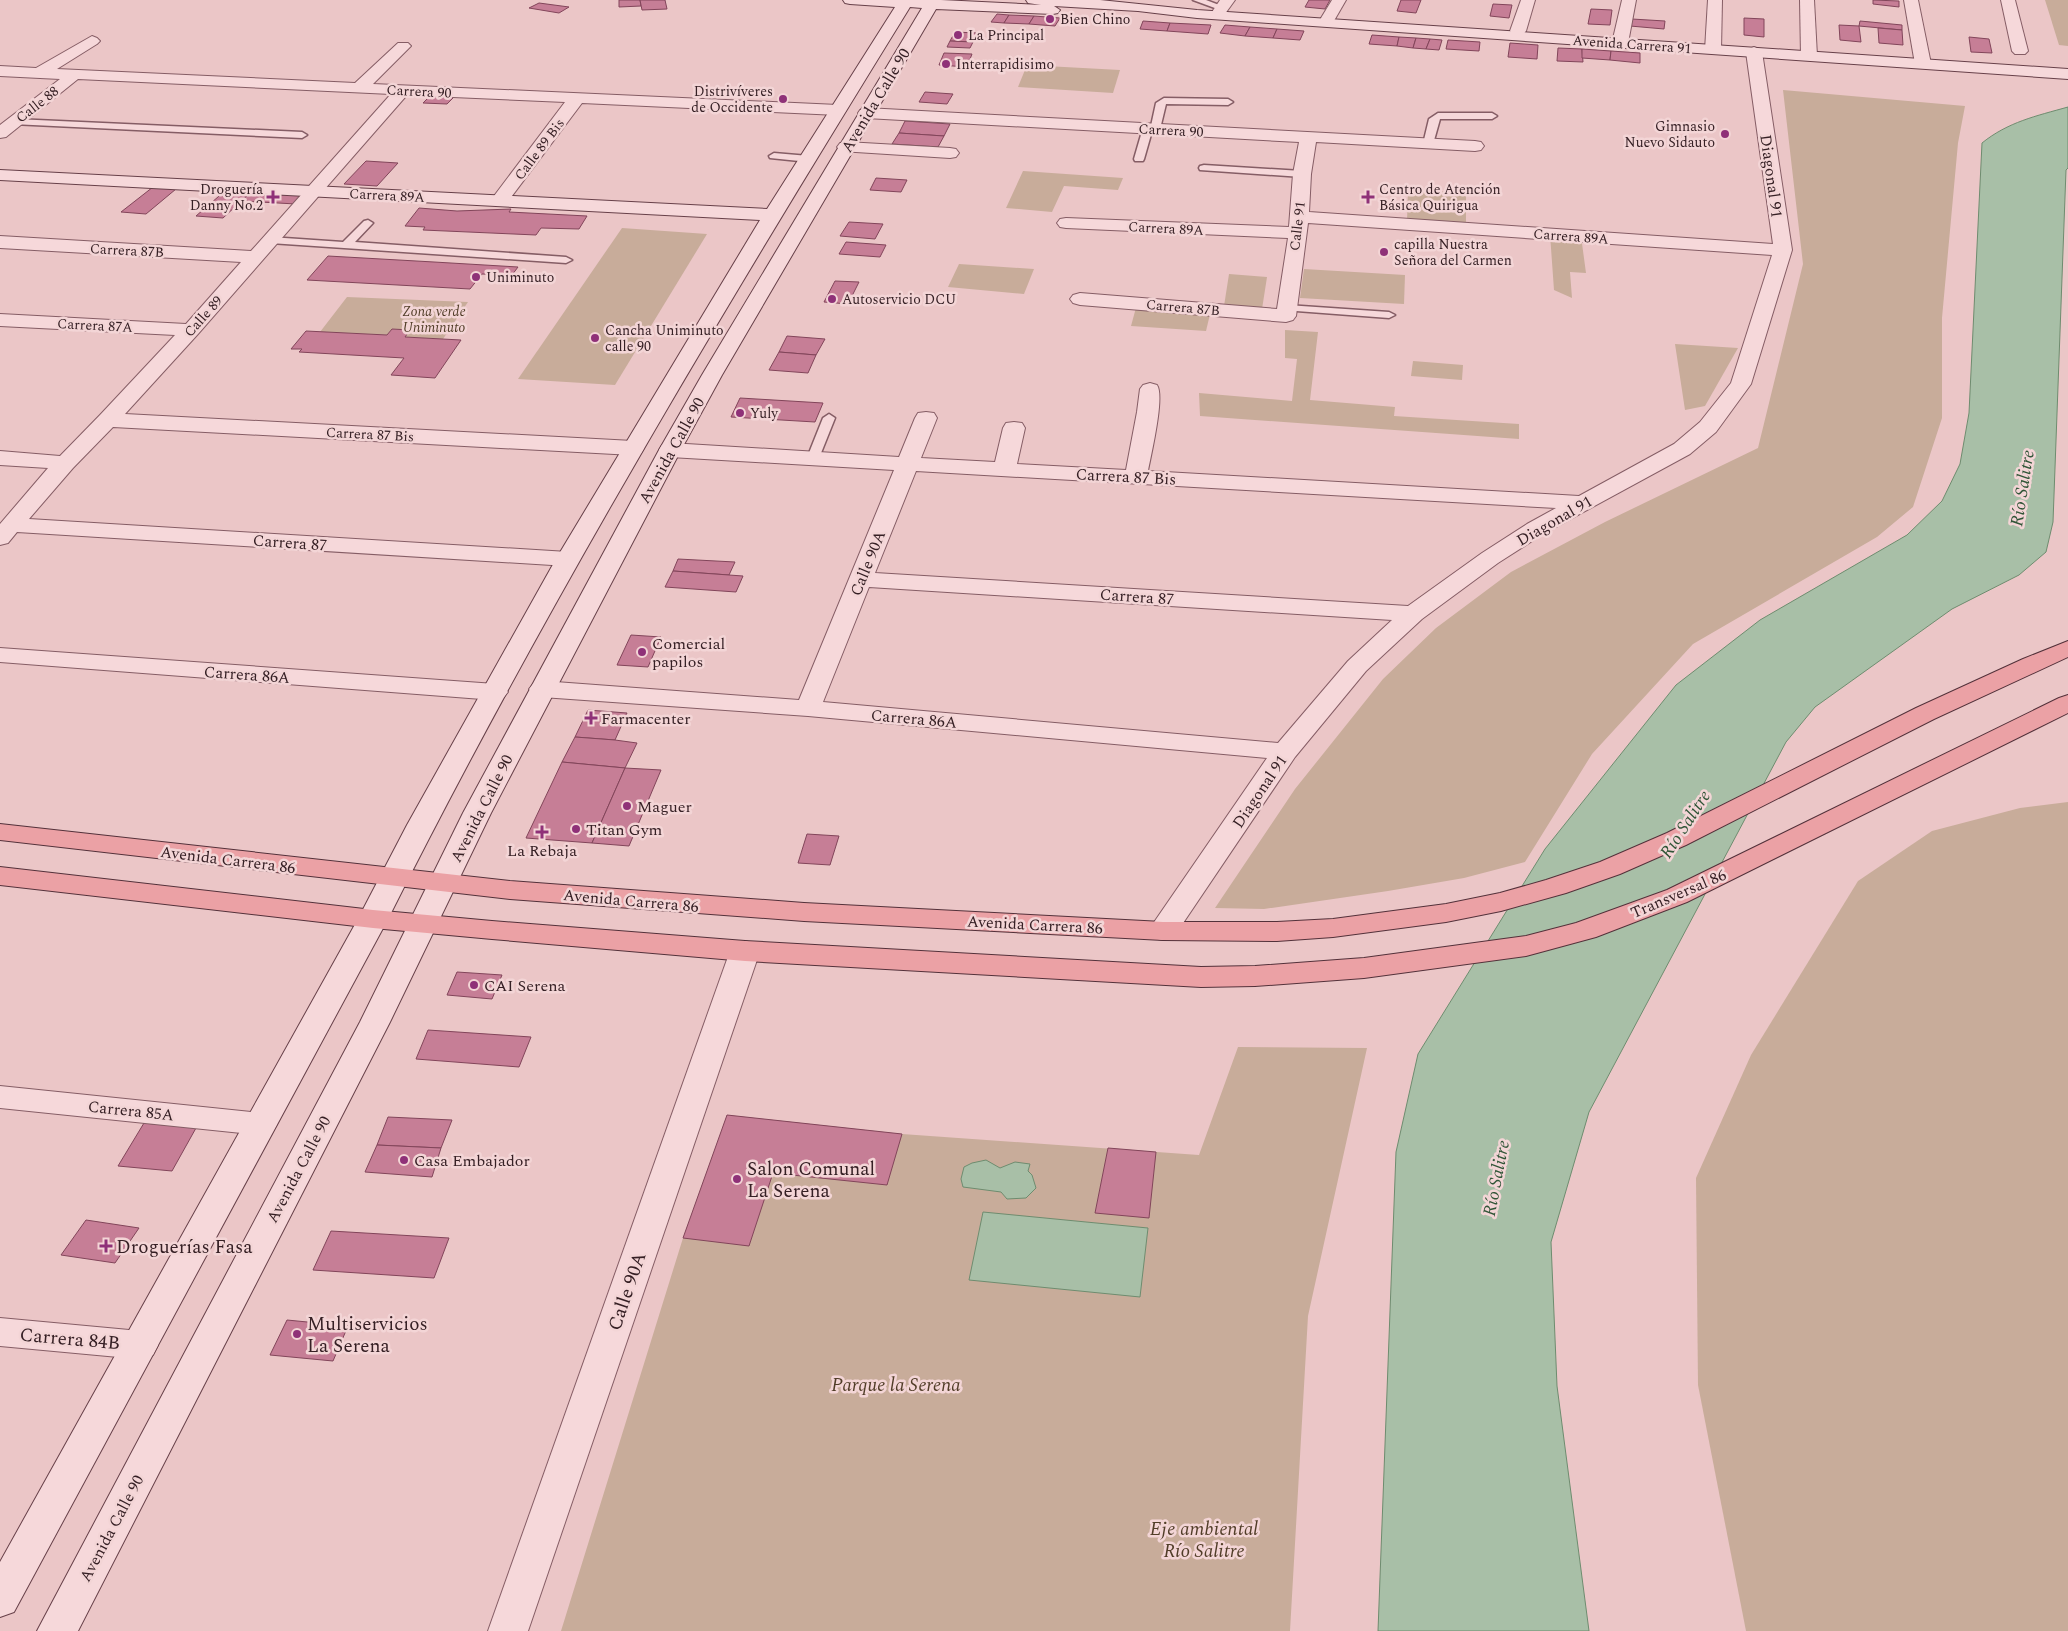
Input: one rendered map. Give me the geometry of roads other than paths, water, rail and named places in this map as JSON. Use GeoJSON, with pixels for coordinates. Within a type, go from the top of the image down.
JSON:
{"type":"FeatureCollection","features":[{"type":"Feature","properties":{"kind":"main road","name":"Avenida Carrera 86"},"geometry":{"type":"LineString","coordinates":[[0,832],[393,878],[710,906],[1163,931],[1265,932],[1386,923],[1443,914],[1497,902],[1556,886],[1611,867],[1660,845],[1830,760],[2068,648]]}},
{"type":"Feature","properties":{"kind":"main road","name":"Transversal 86"},"geometry":{"type":"LineString","coordinates":[[745,951],[1145,975],[1255,976],[1364,968],[1526,946],[1586,930],[1677,896],[2068,703]]}},
{"type":"Feature","properties":{"kind":"main road"},"geometry":{"type":"LineString","coordinates":[[0,876],[373,919],[745,951]]}},
{"type":"Feature","properties":{"kind":"street","name":"Avenida Carrera 91"},"geometry":{"type":"LineString","coordinates":[[850,0],[933,2],[1146,14],[1197,7]]}},
{"type":"Feature","properties":{"kind":"street","name":"Avenida Carrera 91"},"geometry":{"type":"LineString","coordinates":[[1044,0],[1222,8],[1326,23],[2068,74]]}},
{"type":"Feature","properties":{"kind":"street"},"geometry":{"type":"LineString","coordinates":[[1326,23],[1339,0]]}},
{"type":"Feature","properties":{"kind":"street"},"geometry":{"type":"LineString","coordinates":[[1518,31],[1528,0]]}},
{"type":"Feature","properties":{"kind":"street"},"geometry":{"type":"LineString","coordinates":[[1620,43],[1629,0]]}},
{"type":"Feature","properties":{"kind":"street"},"geometry":{"type":"LineString","coordinates":[[1713,50],[1715,0]]}},
{"type":"Feature","properties":{"kind":"street"},"geometry":{"type":"LineString","coordinates":[[1807,0],[1809,56]]}},
{"type":"Feature","properties":{"kind":"street"},"geometry":{"type":"LineString","coordinates":[[1911,0],[1923,64]]}},
{"type":"Feature","properties":{"kind":"street"},"geometry":{"type":"LineString","coordinates":[[2008,0],[2020,51]]}},
{"type":"Feature","properties":{"kind":"street","name":"Avenida Calle 90"},"geometry":{"type":"LineString","coordinates":[[0,1600],[568,559],[773,215],[906,1]]}},
{"type":"Feature","properties":{"kind":"street","name":"Avenida Calle 90"},"geometry":{"type":"LineString","coordinates":[[57,1631],[375,1022],[542,689],[670,450],[846,146],[933,2]]}},
{"type":"Feature","properties":{"kind":"street"},"geometry":{"type":"LineString","coordinates":[[39,73],[92,41]]}},
{"type":"Feature","properties":{"kind":"street"},"geometry":{"type":"LineString","coordinates":[[359,88],[403,46]]}},
{"type":"Feature","properties":{"kind":"street","name":"Diagonal 91"},"geometry":{"type":"LineString","coordinates":[[1163,931],[1285,752],[1357,666],[1413,614],[1490,558],[1535,529],[1682,449],[1708,427],[1741,384],[1783,250],[1754,52]]}},
{"type":"Feature","properties":{"kind":"street","name":"Carrera 90"},"geometry":{"type":"LineString","coordinates":[[0,71],[838,110]]}},
{"type":"Feature","properties":{"kind":"street","name":"Calle 88"},"geometry":{"type":"LineString","coordinates":[[0,133],[74,75]]}},
{"type":"Feature","properties":{"kind":"street","name":"Calle 89"},"geometry":{"type":"LineString","coordinates":[[6,531],[65,463],[108,420],[191,330],[403,90]]}},
{"type":"Feature","properties":{"kind":"street","name":"Calle 89 Bis"},"geometry":{"type":"LineString","coordinates":[[500,200],[577,98]]}},
{"type":"Feature","properties":{"kind":"street","name":"Carrera 90"},"geometry":{"type":"LineString","coordinates":[[866,113],[1476,146]]}},
{"type":"Feature","properties":{"kind":"street","name":"Calle 91"},"geometry":{"type":"LineString","coordinates":[[1286,312],[1308,137]]}},
{"type":"Feature","properties":{"kind":"street"},"geometry":{"type":"LineString","coordinates":[[846,146],[950,153]]}},
{"type":"Feature","properties":{"kind":"street","name":"Carrera 89A"},"geometry":{"type":"LineString","coordinates":[[0,175],[773,215]]}},
{"type":"Feature","properties":{"kind":"street","name":"Carrera 89A"},"geometry":{"type":"LineString","coordinates":[[1066,223],[1298,225],[1783,250]]}},
{"type":"Feature","properties":{"kind":"street","name":"Carrera 87B"},"geometry":{"type":"LineString","coordinates":[[0,242],[255,257]]}},
{"type":"Feature","properties":{"kind":"street","name":"Carrera 87B"},"geometry":{"type":"LineString","coordinates":[[1080,299],[1286,312]]}},
{"type":"Feature","properties":{"kind":"street","name":"Carrera 87A"},"geometry":{"type":"LineString","coordinates":[[0,320],[191,330]]}},
{"type":"Feature","properties":{"kind":"street"},"geometry":{"type":"LineString","coordinates":[[1136,477],[1148,412],[1150,389]]}},
{"type":"Feature","properties":{"kind":"street","name":"Calle 90A"},"geometry":{"type":"LineString","coordinates":[[808,708],[926,418]]}},
{"type":"Feature","properties":{"kind":"street","name":"Carrera 87 Bis"},"geometry":{"type":"LineString","coordinates":[[108,420],[633,448]]}},
{"type":"Feature","properties":{"kind":"street"},"geometry":{"type":"LineString","coordinates":[[1005,469],[1014,428]]}},
{"type":"Feature","properties":{"kind":"street","name":"Carrera 87 Bis"},"geometry":{"type":"LineString","coordinates":[[670,450],[1582,503]]}},
{"type":"Feature","properties":{"kind":"street"},"geometry":{"type":"LineString","coordinates":[[0,458],[65,463]]}},
{"type":"Feature","properties":{"kind":"street","name":"Carrera 87"},"geometry":{"type":"LineString","coordinates":[[6,531],[568,559]]}},
{"type":"Feature","properties":{"kind":"street","name":"Carrera 87"},"geometry":{"type":"LineString","coordinates":[[861,579],[1413,614]]}},
{"type":"Feature","properties":{"kind":"street","name":"Carrera 86A"},"geometry":{"type":"LineString","coordinates":[[0,656],[495,692]]}},
{"type":"Feature","properties":{"kind":"street","name":"Carrera 86A"},"geometry":{"type":"LineString","coordinates":[[542,689],[808,708],[1285,752]]}},
{"type":"Feature","properties":{"kind":"street","name":"Calle 90A"},"geometry":{"type":"LineString","coordinates":[[508,1631],[745,951]]}},
{"type":"Feature","properties":{"kind":"street","name":"Carrera 85A"},"geometry":{"type":"LineString","coordinates":[[0,1097],[261,1124]]}},
{"type":"Feature","properties":{"kind":"street","name":"Carrera 84B"},"geometry":{"type":"LineString","coordinates":[[0,1332],[140,1345]]}},
{"type":"Feature","properties":{"kind":"lane"},"geometry":{"type":"LineString","coordinates":[[1139,159],[1161,103],[1164,101],[1228,102]]}},
{"type":"Feature","properties":{"kind":"lane"},"geometry":{"type":"LineString","coordinates":[[1428,144],[1434,119],[1438,116],[1492,116]]}},
{"type":"Feature","properties":{"kind":"lane"},"geometry":{"type":"LineString","coordinates":[[15,122],[302,135]]}},
{"type":"Feature","properties":{"kind":"lane"},"geometry":{"type":"LineString","coordinates":[[774,156],[809,159]]}},
{"type":"Feature","properties":{"kind":"lane"},"geometry":{"type":"LineString","coordinates":[[1204,168],[1302,174]]}},
{"type":"Feature","properties":{"kind":"lane"},"geometry":{"type":"LineString","coordinates":[[348,244],[368,223]]}},
{"type":"Feature","properties":{"kind":"lane"},"geometry":{"type":"LineString","coordinates":[[270,240],[566,260]]}},
{"type":"Feature","properties":{"kind":"lane","name":"Carrera 87B"},"geometry":{"type":"LineString","coordinates":[[1286,312],[1389,315]]}},
{"type":"Feature","properties":{"kind":"lane"},"geometry":{"type":"LineString","coordinates":[[813,458],[829,418]]}},
{"type":"Feature","properties":{"kind":"water","name":"Río Salitre"},"geometry":{"type":"Polygon","coordinates":[[[2068,107],[2068,168],[2066,170],[2053,522],[2046,552],[2019,575],[1952,609],[1815,707],[1786,742],[1589,1112],[1551,1242],[1557,1386],[1589,1631],[1378,1631],[1396,1152],[1418,1054],[1545,849],[1676,685],[1760,620],[1907,535],[1942,501],[1960,464],[1969,413],[1982,143],[2012,125],[2068,107]]]}},
{"type":"Feature","properties":{"kind":"water"},"geometry":{"type":"Polygon","coordinates":[[[986,1160],[1000,1168],[1015,1162],[1030,1164],[1028,1171],[1032,1175],[1036,1188],[1026,1198],[1007,1199],[1001,1192],[963,1187],[961,1179],[964,1167],[986,1160]]]}},
{"type":"Feature","properties":{"kind":"water"},"geometry":{"type":"Polygon","coordinates":[[[983,1212],[1148,1228],[1140,1297],[969,1280],[983,1212]]]}},
{"type":"Feature","properties":{"kind":"place","name":"Bien Chino"},"geometry":{"type":"Point","coordinates":[1050,19]}},
{"type":"Feature","properties":{"kind":"place","name":"La Principal"},"geometry":{"type":"Point","coordinates":[958,35]}},
{"type":"Feature","properties":{"kind":"place","name":"Interrapidisimo"},"geometry":{"type":"Point","coordinates":[946,64]}},
{"type":"Feature","properties":{"kind":"place","name":"Distrivíveres de Occidente"},"geometry":{"type":"Point","coordinates":[783,99]}},
{"type":"Feature","properties":{"kind":"place","name":"Gimnasio Nuevo Sidauto"},"geometry":{"type":"Point","coordinates":[1725,134]}},
{"type":"Feature","properties":{"kind":"place","name":"Droguería Danny No.2"},"geometry":{"type":"Point","coordinates":[273,197]}},
{"type":"Feature","properties":{"kind":"place","name":"Centro de Atención Básica Quirigua"},"geometry":{"type":"Point","coordinates":[1368,197]}},
{"type":"Feature","properties":{"kind":"place","name":"capilla Nuestra Señora del Carmen"},"geometry":{"type":"Point","coordinates":[1384,252]}},
{"type":"Feature","properties":{"kind":"place","name":"Uniminuto"},"geometry":{"type":"Point","coordinates":[476,277]}},
{"type":"Feature","properties":{"kind":"place","name":"Autoservicio DCU"},"geometry":{"type":"Point","coordinates":[832,299]}},
{"type":"Feature","properties":{"kind":"place","name":"Cancha Uniminuto calle 90"},"geometry":{"type":"Point","coordinates":[595,338]}},
{"type":"Feature","properties":{"kind":"place","name":"Yuly"},"geometry":{"type":"Point","coordinates":[740,413]}},
{"type":"Feature","properties":{"kind":"place","name":"Comercial papilos"},"geometry":{"type":"Point","coordinates":[642,652]}},
{"type":"Feature","properties":{"kind":"place","name":"Farmacenter"},"geometry":{"type":"Point","coordinates":[591,718]}},
{"type":"Feature","properties":{"kind":"place","name":"Maguer"},"geometry":{"type":"Point","coordinates":[627,806]}},
{"type":"Feature","properties":{"kind":"place","name":"Titan Gym"},"geometry":{"type":"Point","coordinates":[576,829]}},
{"type":"Feature","properties":{"kind":"place","name":"La Rebaja"},"geometry":{"type":"Point","coordinates":[542,832]}},
{"type":"Feature","properties":{"kind":"place","name":"CAI Serena"},"geometry":{"type":"Point","coordinates":[474,985]}},
{"type":"Feature","properties":{"kind":"place","name":"Casa Embajador"},"geometry":{"type":"Point","coordinates":[404,1160]}},
{"type":"Feature","properties":{"kind":"place","name":"Salon Comunal La Serena"},"geometry":{"type":"Point","coordinates":[737,1179]}},
{"type":"Feature","properties":{"kind":"place","name":"Droguerías Fasa"},"geometry":{"type":"Point","coordinates":[106,1246]}},
{"type":"Feature","properties":{"kind":"place","name":"Multiservicios La Serena"},"geometry":{"type":"Point","coordinates":[297,1334]}},
{"type":"Feature","properties":{"kind":"park label","name":"Zona verde Uniminuto"},"geometry":{"type":"Point","coordinates":[434,320]}},
{"type":"Feature","properties":{"kind":"park label","name":"Parque la Serena"},"geometry":{"type":"Point","coordinates":[896,1384]}},
{"type":"Feature","properties":{"kind":"park label","name":"Eje ambiental Río Salitre"},"geometry":{"type":"Point","coordinates":[1204,1539]}}]}
